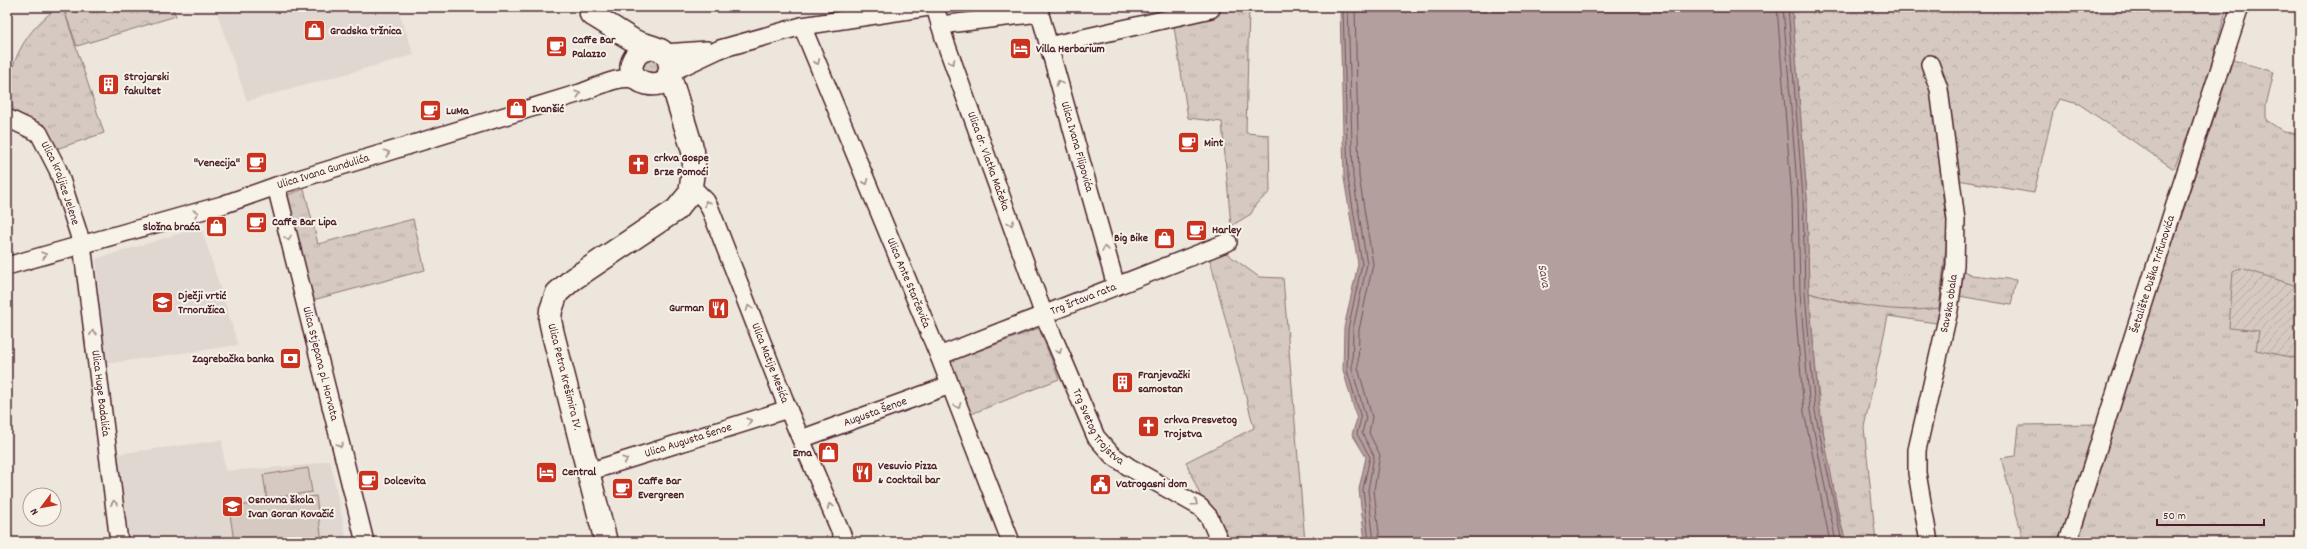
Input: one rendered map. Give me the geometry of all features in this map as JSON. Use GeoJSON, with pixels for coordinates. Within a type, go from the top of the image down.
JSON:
{"type":"FeatureCollection","features":[{"type":"Feature","properties":{"kind":"main road"},"geometry":{"type":"LineString","coordinates":[[589,10],[634,41],[652,67],[692,151],[694,165],[693,185]]}},
{"type":"Feature","properties":{"kind":"main road","name":"Ulica Petra Krešimira IV."},"geometry":{"type":"LineString","coordinates":[[606,542],[550,320],[553,301],[557,293],[573,279],[676,210],[687,198],[693,185]]}},
{"type":"Feature","properties":{"kind":"street"},"geometry":{"type":"LineString","coordinates":[[652,67],[847,13],[929,7]]}},
{"type":"Feature","properties":{"kind":"street","name":"Ulica dr. Vlatka Mačeka"},"geometry":{"type":"LineString","coordinates":[[935,7],[940,25],[1044,315]]}},
{"type":"Feature","properties":{"kind":"street","name":"Šetalište Duška Trifunovića"},"geometry":{"type":"LineString","coordinates":[[2068,542],[2172,214],[2240,7]]}},
{"type":"Feature","properties":{"kind":"street"},"geometry":{"type":"LineString","coordinates":[[1048,46],[1211,9]]}},
{"type":"Feature","properties":{"kind":"street"},"geometry":{"type":"LineString","coordinates":[[940,25],[1039,10]]}},
{"type":"Feature","properties":{"kind":"street","name":"Ulica Ivana Filipovića"},"geometry":{"type":"LineString","coordinates":[[1039,10],[1116,286]]}},
{"type":"Feature","properties":{"kind":"street","name":"Ulica Ante Starčevića"},"geometry":{"type":"LineString","coordinates":[[802,26],[939,356],[1011,542]]}},
{"type":"Feature","properties":{"kind":"street","name":"Savska obala"},"geometry":{"type":"LineString","coordinates":[[1929,542],[1917,473],[1917,450],[1949,310],[1955,265],[1956,220],[1938,89],[1930,64]]}},
{"type":"Feature","properties":{"kind":"street","name":"Ulica Ivana Gundulića"},"geometry":{"type":"LineString","coordinates":[[7,266],[222,205],[276,186],[580,93],[616,80],[632,78],[652,67]]}},
{"type":"Feature","properties":{"kind":"street","name":"Ulica kraljice Jelene"},"geometry":{"type":"LineString","coordinates":[[7,118],[39,133],[58,170],[82,244]]}},
{"type":"Feature","properties":{"kind":"street","name":"Ulica Matije Mesića"},"geometry":{"type":"LineString","coordinates":[[693,185],[706,201],[711,211],[788,409],[845,542]]}},
{"type":"Feature","properties":{"kind":"street","name":"Ulica Stjepana pl. Horvata"},"geometry":{"type":"LineString","coordinates":[[276,186],[365,542]]}},
{"type":"Feature","properties":{"kind":"street","name":"Trg žrtava rata"},"geometry":{"type":"LineString","coordinates":[[939,356],[1228,242]]}},
{"type":"Feature","properties":{"kind":"street","name":"Ulica Huge Badalića"},"geometry":{"type":"LineString","coordinates":[[82,244],[119,542]]}},
{"type":"Feature","properties":{"kind":"street","name":"Trg Svetog Trojstva"},"geometry":{"type":"LineString","coordinates":[[1044,315],[1096,437],[1112,455],[1129,467],[1200,507],[1209,517],[1220,542]]}},
{"type":"Feature","properties":{"kind":"street","name":"Augusta Šenoe"},"geometry":{"type":"LineString","coordinates":[[801,439],[950,385]]}},
{"type":"Feature","properties":{"kind":"street","name":"Ulica Augusta Šenoe"},"geometry":{"type":"LineString","coordinates":[[588,472],[788,409]]}},
{"type":"Feature","properties":{"kind":"shaded area","name":"Gradska tržnica"},"geometry":{"type":"Polygon","coordinates":[[[215,7],[397,7],[414,55],[247,101],[215,7]]]}},
{"type":"Feature","properties":{"kind":"shaded area","name":"Dječji vrtić Trnoružica"},"geometry":{"type":"Polygon","coordinates":[[[201,227],[238,345],[105,364],[96,259],[201,227]]]}},
{"type":"Feature","properties":{"kind":"shaded area","name":"Osnovna škola Ivan Goran Kovačić"},"geometry":{"type":"Polygon","coordinates":[[[222,440],[225,471],[309,465],[330,460],[347,542],[130,542],[117,454],[222,440]]]}},
{"type":"Feature","properties":{"kind":"green space"},"geometry":{"type":"Polygon","coordinates":[[[60,7],[63,7],[104,133],[53,150],[34,123],[13,108],[10,93],[10,79],[14,64],[28,36],[49,15],[60,7]]]}},
{"type":"Feature","properties":{"kind":"green space"},"geometry":{"type":"Polygon","coordinates":[[[63,7],[172,7],[176,16],[77,46],[63,7]]]}},
{"type":"Feature","properties":{"kind":"green space"},"geometry":{"type":"Polygon","coordinates":[[[1171,7],[1249,7],[1246,133],[1269,135],[1270,192],[1256,204],[1251,214],[1231,226],[1222,122],[1188,118],[1171,7]]]}},
{"type":"Feature","properties":{"kind":"green space"},"geometry":{"type":"Polygon","coordinates":[[[1792,7],[2227,7],[2203,96],[2174,169],[2079,104],[2059,99],[2054,108],[2034,193],[1940,177],[1948,230],[1939,308],[1906,310],[1873,307],[1809,293],[1807,198],[1792,7]]]}},
{"type":"Feature","properties":{"kind":"green space"},"geometry":{"type":"Polygon","coordinates":[[[654,58],[658,63],[658,69],[655,74],[643,73],[641,62],[654,58]]]}},
{"type":"Feature","properties":{"kind":"green space"},"geometry":{"type":"Polygon","coordinates":[[[2233,60],[2274,72],[2266,105],[2266,120],[2284,132],[2300,134],[2300,542],[2074,542],[2233,60]]]}},
{"type":"Feature","properties":{"kind":"green space"},"geometry":{"type":"Polygon","coordinates":[[[304,189],[318,244],[413,219],[425,270],[309,301],[284,196],[304,189]]]}},
{"type":"Feature","properties":{"kind":"green space"},"geometry":{"type":"Polygon","coordinates":[[[1204,237],[1259,277],[1283,278],[1305,542],[1220,542],[1186,462],[1254,428],[1204,237]]]}},
{"type":"Feature","properties":{"kind":"green space"},"geometry":{"type":"Polygon","coordinates":[[[1944,266],[1953,266],[1972,275],[2016,280],[2011,305],[1953,295],[1950,325],[1888,316],[1864,427],[1876,542],[1846,542],[1838,511],[1826,450],[1814,356],[1809,293],[1851,304],[1939,308],[1944,266]]]}},
{"type":"Feature","properties":{"kind":"green space"},"geometry":{"type":"Polygon","coordinates":[[[2241,268],[2300,287],[2300,359],[2256,350],[2259,331],[2229,328],[2233,271],[2241,268]]]}},
{"type":"Feature","properties":{"kind":"green space"},"geometry":{"type":"Polygon","coordinates":[[[1039,328],[1059,379],[971,414],[950,362],[1039,328]]]}},
{"type":"Feature","properties":{"kind":"green space"},"geometry":{"type":"Polygon","coordinates":[[[2099,424],[2062,542],[2024,542],[2001,458],[2016,456],[2019,425],[2099,424]]]}},
{"type":"Feature","properties":{"kind":"green space"},"geometry":{"type":"Polygon","coordinates":[[[308,468],[312,492],[267,499],[263,475],[308,468]]]}},
{"type":"Feature","properties":{"kind":"green space"},"geometry":{"type":"Polygon","coordinates":[[[316,496],[322,542],[234,542],[229,507],[316,496]]]}},
{"type":"Feature","properties":{"kind":"water","name":"Sava"},"geometry":{"type":"Polygon","coordinates":[[[1340,7],[1792,7],[1807,198],[1809,293],[1819,410],[1840,522],[1846,542],[1365,542],[1359,489],[1366,457],[1352,434],[1357,419],[1343,370],[1344,328],[1358,264],[1344,178],[1340,7]]]}},
{"type":"Feature","properties":{"kind":"place","name":"Gradska tržnica"},"geometry":{"type":"Point","coordinates":[314,31]}},
{"type":"Feature","properties":{"kind":"place","name":"Caffe Bar Palazzo"},"geometry":{"type":"Point","coordinates":[556,47]}},
{"type":"Feature","properties":{"kind":"place","name":"Villa Herbarium"},"geometry":{"type":"Point","coordinates":[1020,49]}},
{"type":"Feature","properties":{"kind":"place","name":"Strojarski fakultet"},"geometry":{"type":"Point","coordinates":[109,84]}},
{"type":"Feature","properties":{"kind":"place","name":"Ivanšić"},"geometry":{"type":"Point","coordinates":[517,109]}},
{"type":"Feature","properties":{"kind":"place","name":"LuMa"},"geometry":{"type":"Point","coordinates":[431,111]}},
{"type":"Feature","properties":{"kind":"place","name":"Mint"},"geometry":{"type":"Point","coordinates":[1188,143]}},
{"type":"Feature","properties":{"kind":"place","name":"\"Venecija\""},"geometry":{"type":"Point","coordinates":[256,163]}},
{"type":"Feature","properties":{"kind":"place","name":"crkva Gospe Brze Pomoći"},"geometry":{"type":"Point","coordinates":[638,165]}},
{"type":"Feature","properties":{"kind":"place","name":"Caffe Bar Lipa"},"geometry":{"type":"Point","coordinates":[256,222]}},
{"type":"Feature","properties":{"kind":"place","name":"Složna braća"},"geometry":{"type":"Point","coordinates":[216,227]}},
{"type":"Feature","properties":{"kind":"place","name":"Harley"},"geometry":{"type":"Point","coordinates":[1196,230]}},
{"type":"Feature","properties":{"kind":"place","name":"Big Bike"},"geometry":{"type":"Point","coordinates":[1164,238]}},
{"type":"Feature","properties":{"kind":"place","name":"Dječji vrtić Trnoružica"},"geometry":{"type":"Point","coordinates":[162,303]}},
{"type":"Feature","properties":{"kind":"place","name":"Gurman"},"geometry":{"type":"Point","coordinates":[719,308]}},
{"type":"Feature","properties":{"kind":"place","name":"Zagrebačka banka"},"geometry":{"type":"Point","coordinates":[290,359]}},
{"type":"Feature","properties":{"kind":"place","name":"Franjevački samostan"},"geometry":{"type":"Point","coordinates":[1122,382]}},
{"type":"Feature","properties":{"kind":"place","name":"crkva Presvetog Trojstva"},"geometry":{"type":"Point","coordinates":[1148,427]}},
{"type":"Feature","properties":{"kind":"place","name":"Ema"},"geometry":{"type":"Point","coordinates":[828,453]}},
{"type":"Feature","properties":{"kind":"place","name":"Central"},"geometry":{"type":"Point","coordinates":[546,472]}},
{"type":"Feature","properties":{"kind":"place","name":"Vesuvio Pizza & Cocktail bar"},"geometry":{"type":"Point","coordinates":[862,473]}},
{"type":"Feature","properties":{"kind":"place","name":"Dolcevita"},"geometry":{"type":"Point","coordinates":[368,481]}},
{"type":"Feature","properties":{"kind":"place","name":"Vatrogasni dom"},"geometry":{"type":"Point","coordinates":[1100,484]}},
{"type":"Feature","properties":{"kind":"place","name":"Caffe Bar Evergreen"},"geometry":{"type":"Point","coordinates":[622,488]}},
{"type":"Feature","properties":{"kind":"place","name":"Osnovna škola Ivan Goran Kovačić"},"geometry":{"type":"Point","coordinates":[232,507]}}]}
